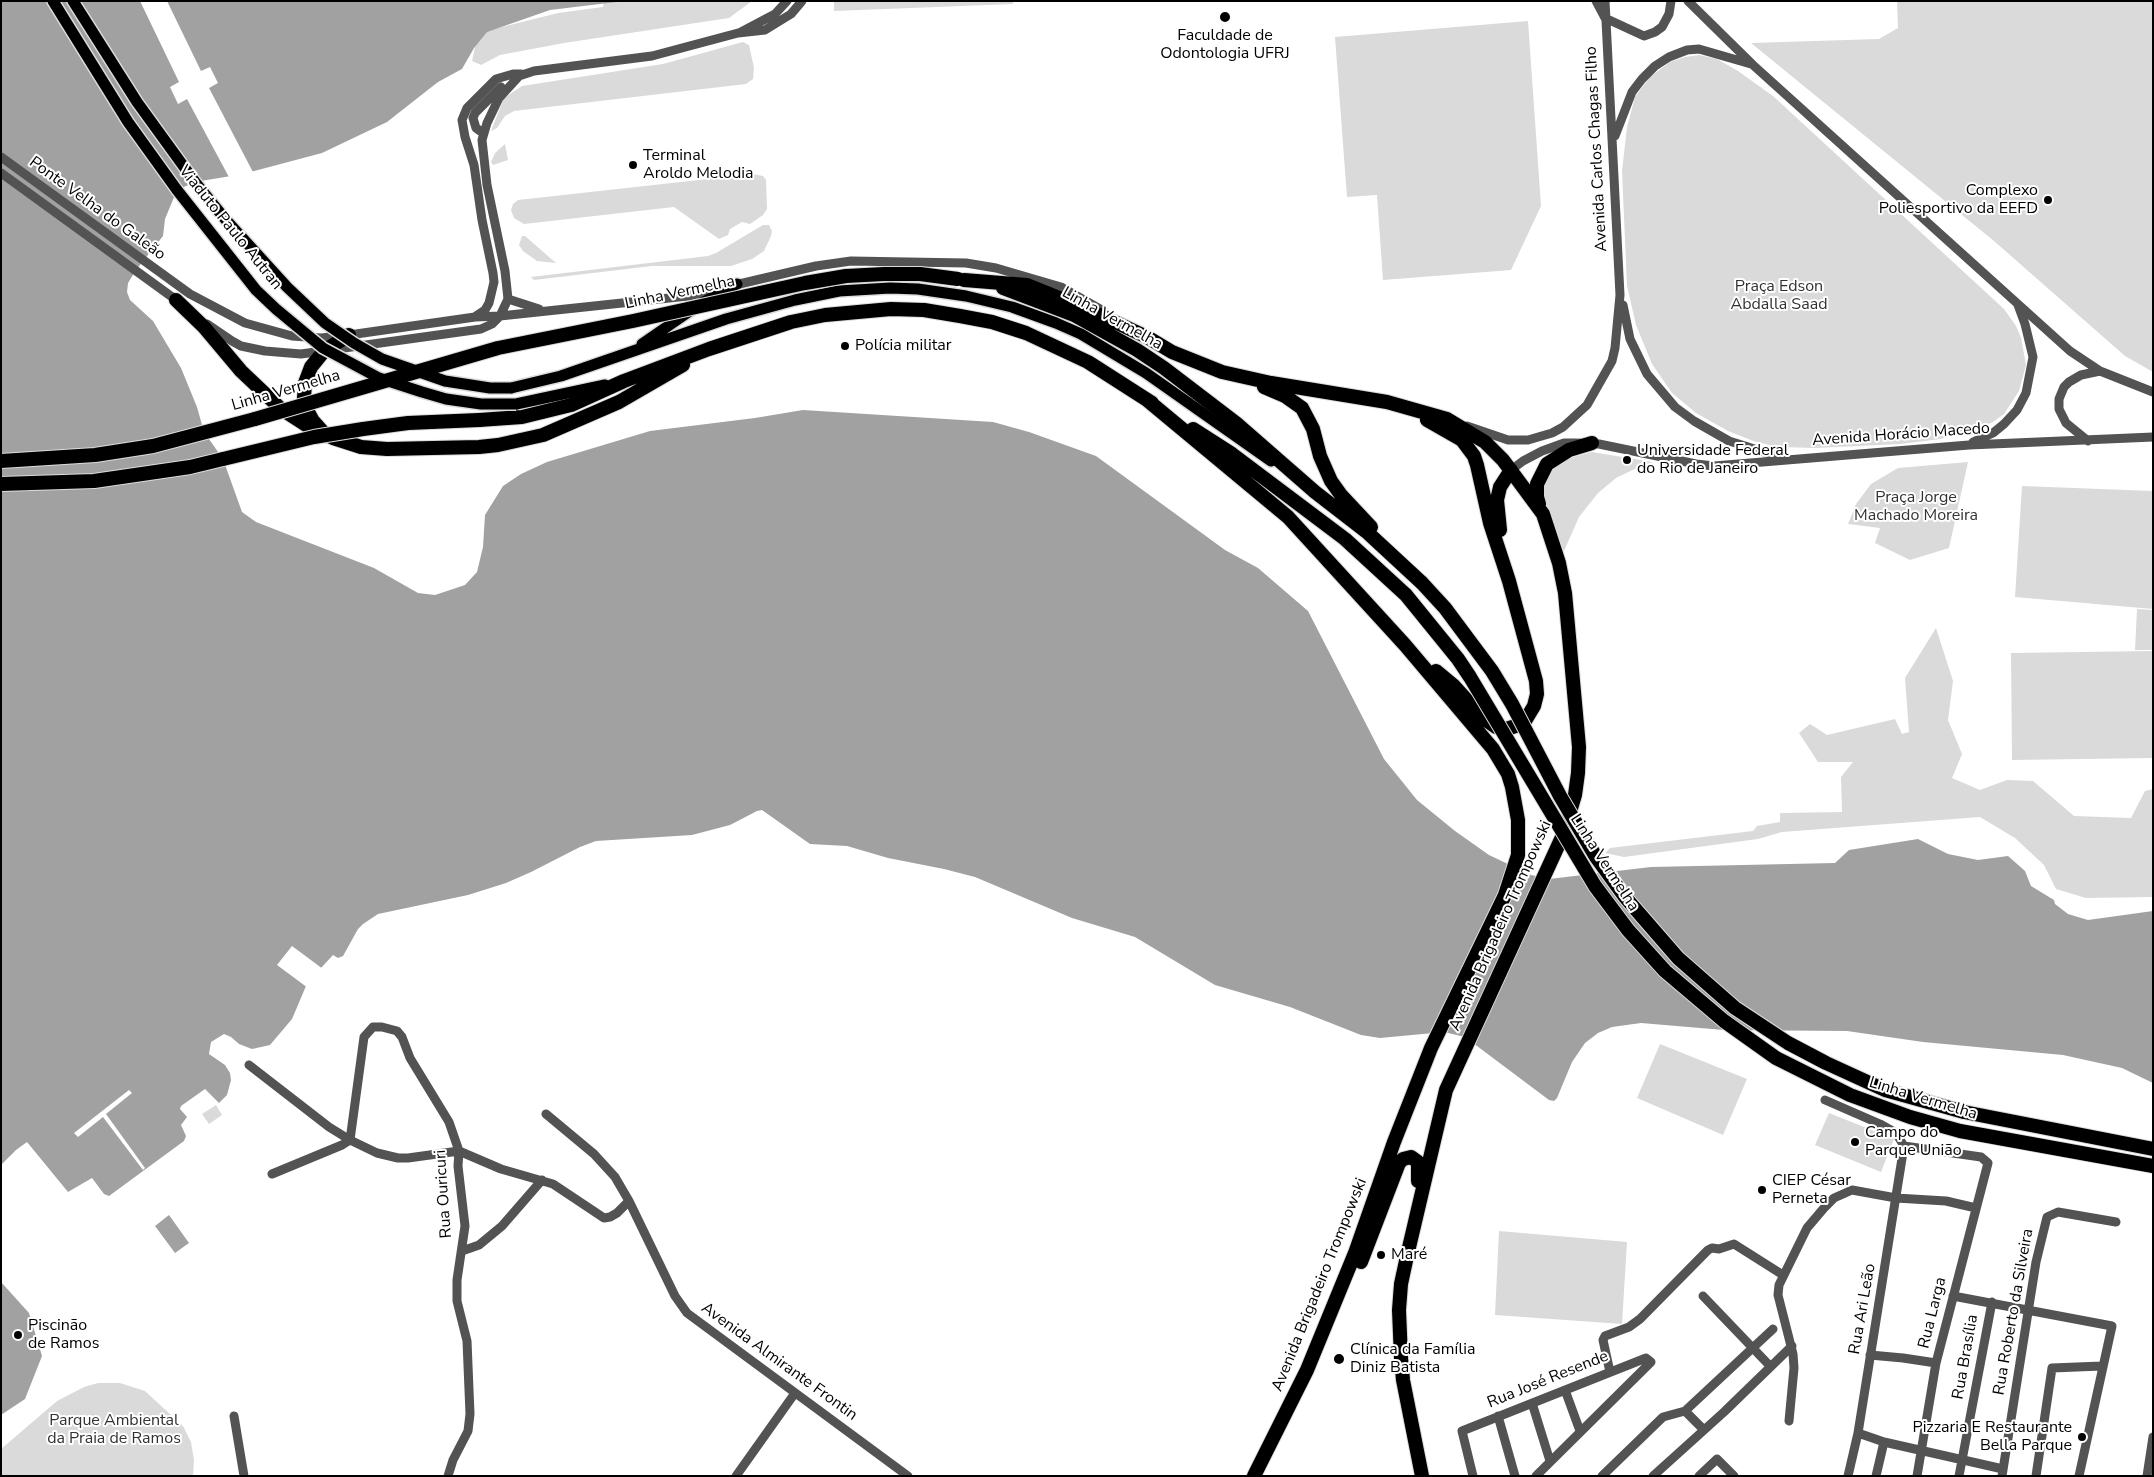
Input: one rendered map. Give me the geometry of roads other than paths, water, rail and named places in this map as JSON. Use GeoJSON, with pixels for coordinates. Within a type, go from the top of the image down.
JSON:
{"type":"FeatureCollection","features":[{"type":"Feature","properties":{"kind":"highway","name":"Linha Vermelha"},"geometry":{"type":"LineString","coordinates":[[1,460],[95,455],[153,446],[255,419],[498,348],[827,279],[901,274],[961,279],[1015,292],[1061,309],[1137,350],[1189,386],[1315,492],[1394,555],[1445,608],[1492,671],[1512,704],[1560,796],[1601,864],[1643,920],[1678,958],[1735,1008],[1788,1043],[1885,1090],[1964,1112],[2148,1148]]}},
{"type":"Feature","properties":{"kind":"highway"},"geometry":{"type":"LineString","coordinates":[[961,279],[1027,285],[1082,307],[1147,338]]}},
{"type":"Feature","properties":{"kind":"highway"},"geometry":{"type":"LineString","coordinates":[[172,297],[204,327],[242,371],[280,408],[311,428],[333,438],[361,447],[388,449],[480,447],[543,435],[619,402],[709,349]]}},
{"type":"Feature","properties":{"kind":"highway","name":"Linha Vermelha"},"geometry":{"type":"LineString","coordinates":[[1,484],[94,481],[190,467],[288,443],[345,432],[408,424],[522,417],[571,405],[624,381],[709,349],[791,322],[825,315],[891,309],[924,310],[992,322],[1026,333],[1088,362],[1232,454],[1345,539],[1406,595],[1458,659],[1470,677],[1595,886],[1628,930],[1665,970],[1724,1021],[1776,1058],[1850,1095],[1910,1117],[1960,1131],[2146,1165]]}},
{"type":"Feature","properties":{"kind":"highway"},"geometry":{"type":"LineString","coordinates":[[333,438],[313,421],[304,398],[307,374],[324,351],[349,336]]}},
{"type":"Feature","properties":{"kind":"highway","name":"Avenida Brigadeiro Trompowski"},"geometry":{"type":"LineString","coordinates":[[1147,338],[1172,352],[1222,372],[1271,384],[1387,402],[1447,419],[1485,442],[1512,470],[1543,514],[1563,579],[1579,747],[1575,795],[1563,835],[1551,864],[1452,1077],[1442,1104],[1401,1284],[1400,1328],[1403,1380],[1422,1476]]}},
{"type":"Feature","properties":{"kind":"highway"},"geometry":{"type":"LineString","coordinates":[[1222,372],[1285,396],[1302,408],[1313,429],[1320,456],[1331,481],[1394,555]]}},
{"type":"Feature","properties":{"kind":"highway","name":"Linha Vermelha"},"geometry":{"type":"LineString","coordinates":[[1146,399],[1288,517],[1405,645]]}},
{"type":"Feature","properties":{"kind":"highway"},"geometry":{"type":"LineString","coordinates":[[1402,407],[1454,434],[1468,448],[1477,465],[1490,523],[1536,681],[1537,694],[1530,714],[1519,725],[1506,729],[1489,724],[1454,686],[1405,645]]}},
{"type":"Feature","properties":{"kind":"highway"},"geometry":{"type":"LineString","coordinates":[[1543,514],[1536,490],[1542,471],[1547,464],[1561,454],[1592,443]]}},
{"type":"Feature","properties":{"kind":"highway"},"geometry":{"type":"LineString","coordinates":[[1508,581],[1497,500],[1500,487],[1512,470]]}},
{"type":"Feature","properties":{"kind":"highway","name":"Avenida Brigadeiro Trompowski"},"geometry":{"type":"LineString","coordinates":[[1254,1476],[1307,1370],[1335,1302],[1355,1253],[1394,1142],[1430,1048],[1505,895],[1513,874],[1519,839],[1515,797],[1508,774],[1493,749],[1405,645]]}},
{"type":"Feature","properties":{"kind":"highway"},"geometry":{"type":"LineString","coordinates":[[1335,1302],[1354,1280],[1399,1163],[1407,1157],[1415,1159],[1419,1167],[1416,1217]]}},
{"type":"Feature","properties":{"kind":"main road","name":"Viaduto Paulo Autran"},"geometry":{"type":"LineString","coordinates":[[53,1],[128,122],[237,268],[276,309],[323,348],[379,378],[446,399],[481,404],[516,404],[624,381]]}},
{"type":"Feature","properties":{"kind":"main road","name":"Viaduto Paulo Autran"},"geometry":{"type":"LineString","coordinates":[[73,1],[137,102],[196,182],[248,245],[308,308],[354,343],[382,359],[406,369],[437,379],[490,388],[512,388],[546,380],[624,355]]}},
{"type":"Feature","properties":{"kind":"main road"},"geometry":{"type":"LineString","coordinates":[[624,355],[700,304],[737,284]]}},
{"type":"Feature","properties":{"kind":"main road","name":"Linha Vermelha"},"geometry":{"type":"LineString","coordinates":[[624,355],[726,319],[795,300],[839,291],[899,289],[966,296],[1026,311],[1081,334],[1146,373],[1315,492]]}},
{"type":"Feature","properties":{"kind":"street"},"geometry":{"type":"LineString","coordinates":[[738,33],[775,14],[787,1]]}},
{"type":"Feature","properties":{"kind":"street"},"geometry":{"type":"LineString","coordinates":[[474,316],[485,310],[492,296],[493,273],[482,220],[474,165],[462,120],[467,108],[475,98],[496,78],[503,76],[652,56],[738,33],[770,28],[791,14],[802,1]]}},
{"type":"Feature","properties":{"kind":"street"},"geometry":{"type":"LineString","coordinates":[[1596,1],[1605,18],[1644,36],[1662,27],[1666,21],[1671,1]]}},
{"type":"Feature","properties":{"kind":"street","name":"Avenida Carlos Chagas Filho"},"geometry":{"type":"LineString","coordinates":[[1447,419],[1508,440],[1528,440],[1540,437],[1563,427],[1587,404],[1612,361],[1616,342],[1620,295],[1614,140],[1605,1]]}},
{"type":"Feature","properties":{"kind":"street"},"geometry":{"type":"LineString","coordinates":[[1688,1],[1753,65],[2070,351],[2100,371],[2153,392]]}},
{"type":"Feature","properties":{"kind":"street"},"geometry":{"type":"LineString","coordinates":[[1614,140],[1632,92],[1654,66],[1669,56],[1686,50],[1699,49],[1753,65]]}},
{"type":"Feature","properties":{"kind":"street"},"geometry":{"type":"LineString","coordinates":[[483,133],[473,124],[475,113],[500,87],[521,74]]}},
{"type":"Feature","properties":{"kind":"street"},"geometry":{"type":"LineString","coordinates":[[500,316],[508,295],[505,271],[487,184],[482,148],[483,133],[499,98],[521,74]]}},
{"type":"Feature","properties":{"kind":"street","name":"Ponte Velha do Galeão"},"geometry":{"type":"LineString","coordinates":[[1,157],[175,284]]}},
{"type":"Feature","properties":{"kind":"street","name":"Ponte Velha do Galeão"},"geometry":{"type":"LineString","coordinates":[[1,173],[172,297]]}},
{"type":"Feature","properties":{"kind":"street","name":"Avenida Brigadeiro Trompowski"},"geometry":{"type":"LineString","coordinates":[[175,284],[225,314],[266,330],[306,338],[349,336],[474,316],[500,316],[688,296],[816,266],[851,261],[966,262],[996,268],[1061,287],[1147,338]]}},
{"type":"Feature","properties":{"kind":"street"},"geometry":{"type":"LineString","coordinates":[[508,295],[529,307],[549,310]]}},
{"type":"Feature","properties":{"kind":"street","name":"Avenida Carlos Chagas Filho"},"geometry":{"type":"LineString","coordinates":[[1620,295],[1630,339],[1646,374],[1675,407],[1694,421],[1729,441],[1785,459]]}},
{"type":"Feature","properties":{"kind":"street","name":"Avenida Brigadeiro Trompowski"},"geometry":{"type":"LineString","coordinates":[[172,297],[224,337],[241,346],[291,354],[312,354],[481,329],[492,324],[500,316]]}},
{"type":"Feature","properties":{"kind":"street"},"geometry":{"type":"LineString","coordinates":[[1969,445],[1993,433],[2004,424],[2017,410],[2026,393],[2033,356],[2018,304]]}},
{"type":"Feature","properties":{"kind":"street"},"geometry":{"type":"LineString","coordinates":[[2088,441],[2066,423],[2059,409],[2059,399],[2069,382],[2081,375],[2100,371]]}},
{"type":"Feature","properties":{"kind":"street","name":"Avenida Horácio Macedo"},"geometry":{"type":"LineString","coordinates":[[1512,470],[1529,458],[1553,446],[1564,443],[1592,443],[1714,466],[1969,445],[2153,437]]}},
{"type":"Feature","properties":{"kind":"street","name":"Rua Ouricuri"},"geometry":{"type":"LineString","coordinates":[[350,1140],[364,1037],[373,1027],[397,1031],[402,1037],[410,1058],[449,1122],[459,1151],[458,1166],[465,1226],[457,1280],[457,1301],[467,1341],[470,1414],[468,1431],[453,1460],[448,1476]]}},
{"type":"Feature","properties":{"kind":"street"},"geometry":{"type":"LineString","coordinates":[[249,1065],[329,1127],[350,1140],[377,1152],[398,1158],[459,1151],[502,1169],[542,1180],[564,1190],[604,1218],[617,1213],[629,1201]]}},
{"type":"Feature","properties":{"kind":"street"},"geometry":{"type":"LineString","coordinates":[[1826,1100],[1896,1133],[1904,1146]]}},
{"type":"Feature","properties":{"kind":"street","name":"Avenida Almirante Frontin"},"geometry":{"type":"LineString","coordinates":[[546,1114],[607,1167],[629,1201],[669,1285],[687,1312],[908,1476]]}},
{"type":"Feature","properties":{"kind":"street"},"geometry":{"type":"LineString","coordinates":[[272,1174],[342,1146],[350,1140]]}},
{"type":"Feature","properties":{"kind":"street","name":"Rua Larga"},"geometry":{"type":"LineString","coordinates":[[1904,1146],[1981,1157],[1987,1160],[1988,1166],[1936,1364],[1917,1476]]}},
{"type":"Feature","properties":{"kind":"street","name":"Rua Ari Leão"},"geometry":{"type":"LineString","coordinates":[[1848,1476],[1858,1433],[1904,1146]]}},
{"type":"Feature","properties":{"kind":"street"},"geometry":{"type":"LineString","coordinates":[[462,1251],[479,1245],[502,1226],[542,1180]]}},
{"type":"Feature","properties":{"kind":"street"},"geometry":{"type":"LineString","coordinates":[[1789,1421],[1794,1368],[1792,1346],[1778,1295],[1783,1275],[1807,1228],[1834,1198],[1852,1190],[1896,1198],[1946,1200],[1976,1208]]}},
{"type":"Feature","properties":{"kind":"street","name":"Rua Roberto da Silveira"},"geometry":{"type":"LineString","coordinates":[[2002,1472],[2044,1223],[2050,1215],[2058,1212],[2116,1222]]}},
{"type":"Feature","properties":{"kind":"street"},"geometry":{"type":"LineString","coordinates":[[1610,1372],[1603,1340],[1605,1336],[1629,1327],[1640,1319],[1708,1250],[1734,1244],[1783,1275]]}},
{"type":"Feature","properties":{"kind":"street"},"geometry":{"type":"LineString","coordinates":[[1703,1296],[1754,1347],[1770,1366]]}},
{"type":"Feature","properties":{"kind":"street"},"geometry":{"type":"LineString","coordinates":[[1953,1296],[2112,1326],[2079,1476]]}},
{"type":"Feature","properties":{"kind":"street","name":"Rua Brasília"},"geometry":{"type":"LineString","coordinates":[[1959,1476],[1992,1302]]}},
{"type":"Feature","properties":{"kind":"street"},"geometry":{"type":"LineString","coordinates":[[1602,1476],[1663,1417],[1685,1411],[1774,1329]]}},
{"type":"Feature","properties":{"kind":"street"},"geometry":{"type":"LineString","coordinates":[[1653,1476],[1792,1346]]}},
{"type":"Feature","properties":{"kind":"street"},"geometry":{"type":"LineString","coordinates":[[1870,1355],[1936,1364]]}},
{"type":"Feature","properties":{"kind":"street","name":"Rua José Resende"},"geometry":{"type":"LineString","coordinates":[[1473,1476],[1462,1431],[1646,1358],[1651,1362],[1580,1431]]}},
{"type":"Feature","properties":{"kind":"street"},"geometry":{"type":"LineString","coordinates":[[2036,1476],[2052,1368],[2102,1366]]}},
{"type":"Feature","properties":{"kind":"street"},"geometry":{"type":"LineString","coordinates":[[1536,1476],[1580,1431],[1566,1390]]}},
{"type":"Feature","properties":{"kind":"street"},"geometry":{"type":"LineString","coordinates":[[736,1476],[794,1393]]}},
{"type":"Feature","properties":{"kind":"street"},"geometry":{"type":"LineString","coordinates":[[1532,1403],[1550,1462]]}},
{"type":"Feature","properties":{"kind":"street"},"geometry":{"type":"LineString","coordinates":[[1685,1411],[1704,1430]]}},
{"type":"Feature","properties":{"kind":"street"},"geometry":{"type":"LineString","coordinates":[[234,1416],[244,1476]]}},
{"type":"Feature","properties":{"kind":"street"},"geometry":{"type":"LineString","coordinates":[[1498,1416],[1514,1476]]}},
{"type":"Feature","properties":{"kind":"street"},"geometry":{"type":"LineString","coordinates":[[1858,1433],[1884,1442],[1963,1460],[2002,1472]]}},
{"type":"Feature","properties":{"kind":"street"},"geometry":{"type":"LineString","coordinates":[[2146,1476],[2153,1437]]}},
{"type":"Feature","properties":{"kind":"street"},"geometry":{"type":"LineString","coordinates":[[1876,1476],[1884,1442]]}},
{"type":"Feature","properties":{"kind":"street"},"geometry":{"type":"LineString","coordinates":[[1699,1476],[1717,1459],[1734,1476]]}},
{"type":"Feature","properties":{"kind":"place","name":"Faculdade de Odontologia UFRJ"},"geometry":{"type":"Point","coordinates":[1225,17]}},
{"type":"Feature","properties":{"kind":"place","name":"Terminal Aroldo Melodia"},"geometry":{"type":"Point","coordinates":[633,165]}},
{"type":"Feature","properties":{"kind":"place","name":"Complexo Poliesportivo da EEFD"},"geometry":{"type":"Point","coordinates":[2048,200]}},
{"type":"Feature","properties":{"kind":"place","name":"Polícia militar"},"geometry":{"type":"Point","coordinates":[845,346]}},
{"type":"Feature","properties":{"kind":"place","name":"Universidade Federal do Rio de Janeiro"},"geometry":{"type":"Point","coordinates":[1627,460]}},
{"type":"Feature","properties":{"kind":"place","name":"Campo do Parque União"},"geometry":{"type":"Point","coordinates":[1855,1142]}},
{"type":"Feature","properties":{"kind":"place","name":"CIEP César Perneta"},"geometry":{"type":"Point","coordinates":[1762,1190]}},
{"type":"Feature","properties":{"kind":"place","name":"Maré"},"geometry":{"type":"Point","coordinates":[1381,1255]}},
{"type":"Feature","properties":{"kind":"place","name":"Piscinão de Ramos"},"geometry":{"type":"Point","coordinates":[18,1335]}},
{"type":"Feature","properties":{"kind":"place","name":"Clínica da Família Diniz Batista"},"geometry":{"type":"Point","coordinates":[1339,1359]}},
{"type":"Feature","properties":{"kind":"place","name":"Pizzaria E Restaurante Bella Parque"},"geometry":{"type":"Point","coordinates":[2082,1437]}},
{"type":"Feature","properties":{"kind":"park label","name":"Praça Edson Abdalla Saad"},"geometry":{"type":"Point","coordinates":[1779,296]}},
{"type":"Feature","properties":{"kind":"park label","name":"Praça Jorge Machado Moreira"},"geometry":{"type":"Point","coordinates":[1916,507]}},
{"type":"Feature","properties":{"kind":"park label","name":"Parque Ambiental da Praia de Ramos"},"geometry":{"type":"Point","coordinates":[114,1430]}}]}
